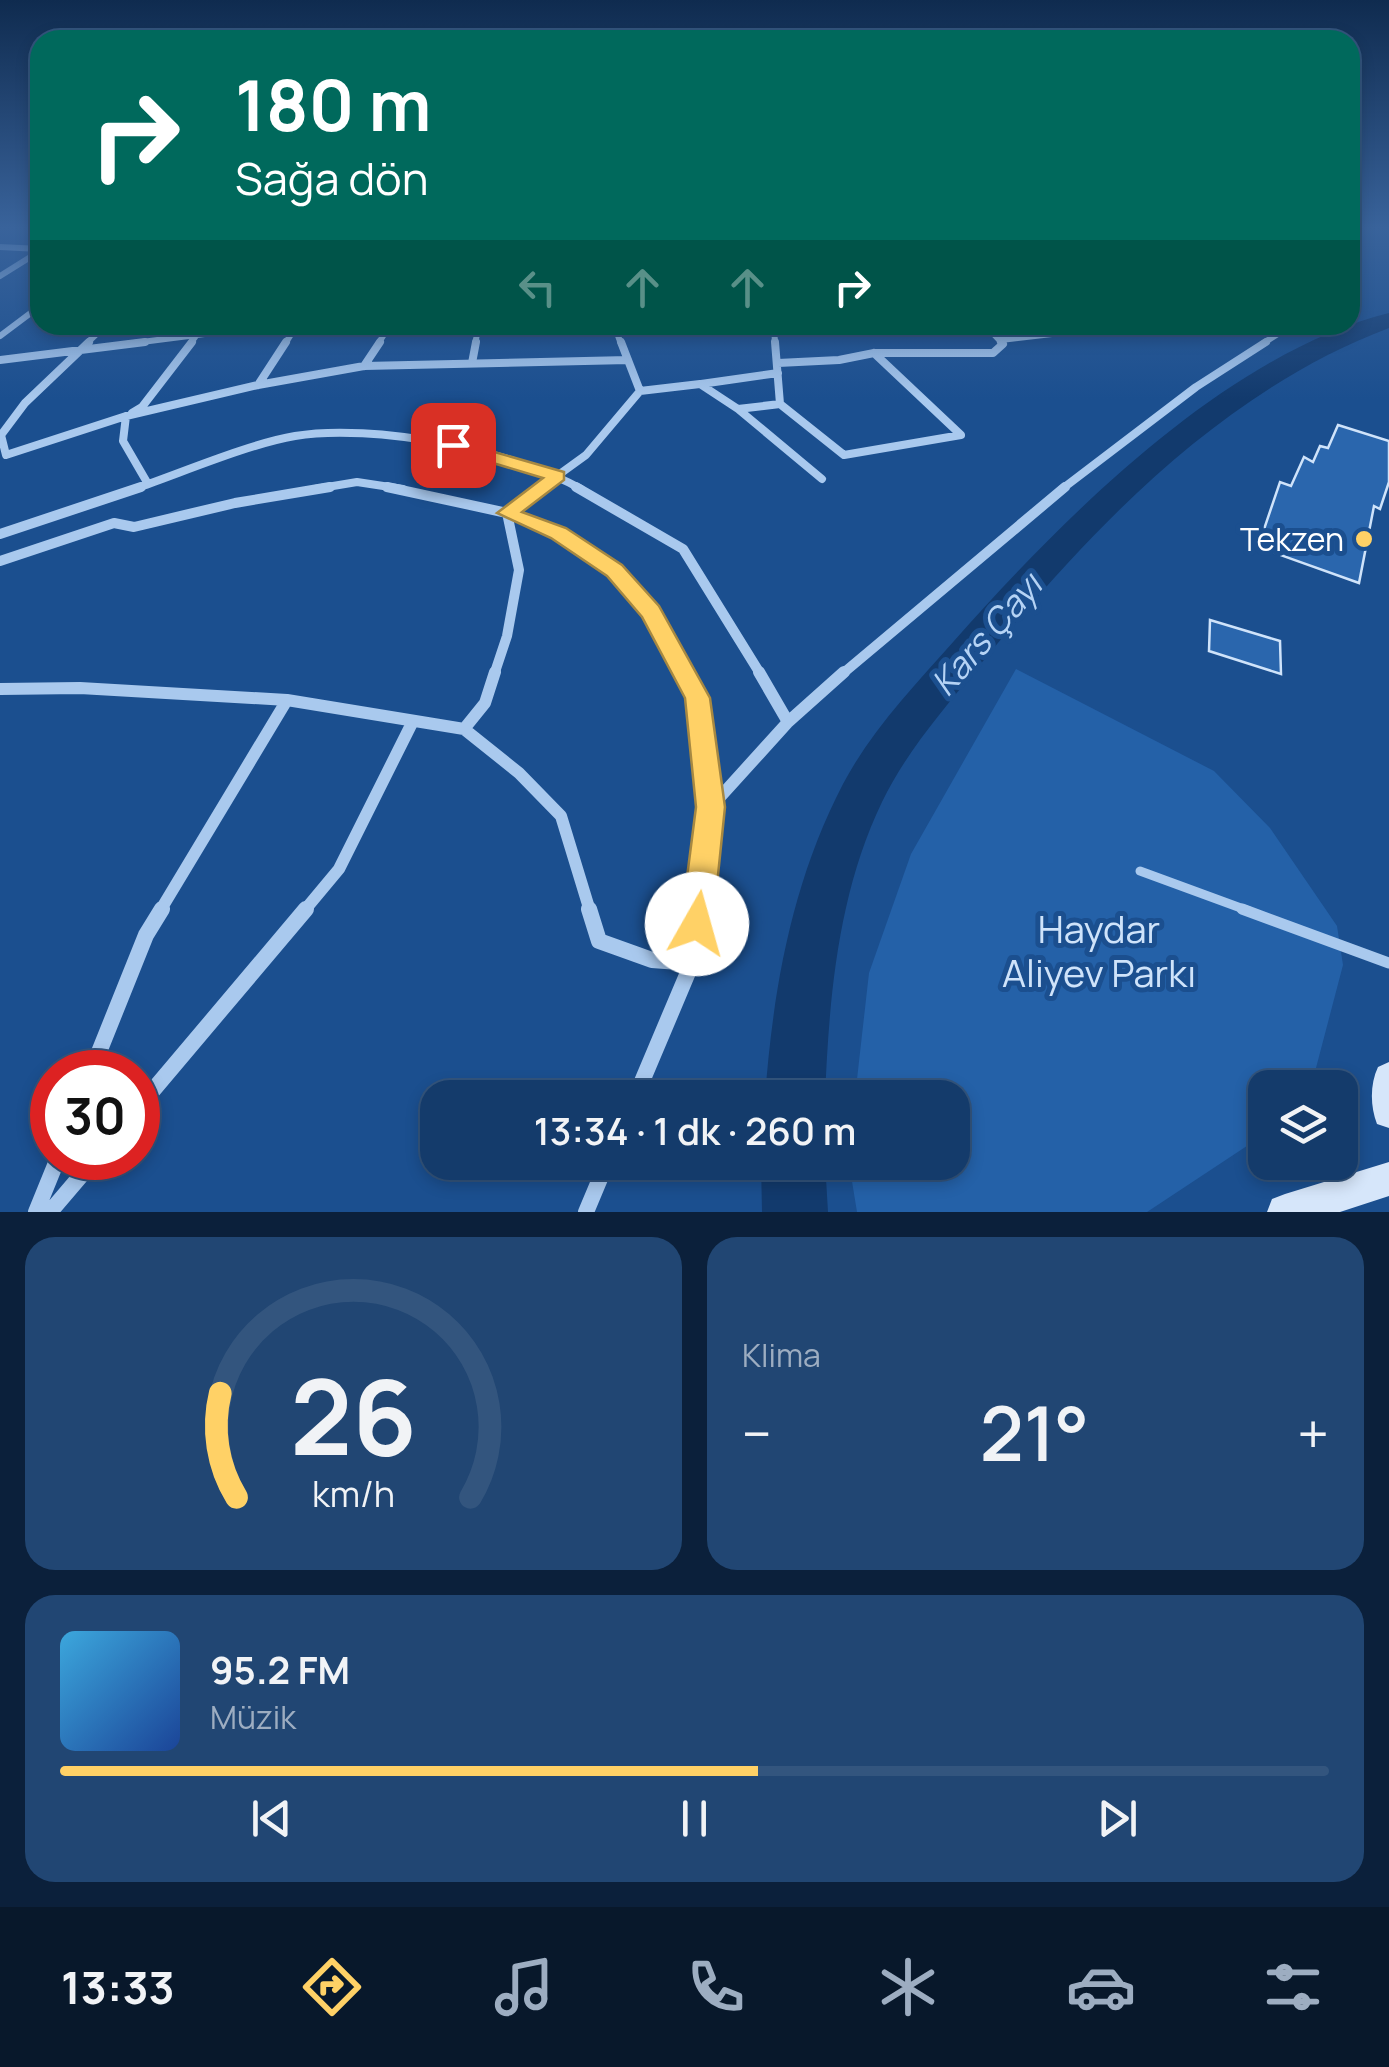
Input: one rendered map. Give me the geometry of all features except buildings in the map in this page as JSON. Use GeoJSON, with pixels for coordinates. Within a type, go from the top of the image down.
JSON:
{"type":"FeatureCollection","features":[{"type":"Feature","properties":{"kind":"street"},"geometry":{"type":"LineString","coordinates":[[0,336],[30,314]]}},
{"type":"Feature","properties":{"kind":"street"},"geometry":{"type":"LineString","coordinates":[[94,335],[24,403],[1,435],[6,455],[126,416],[258,385],[364,366],[628,360]]}},
{"type":"Feature","properties":{"kind":"street"},"geometry":{"type":"LineString","coordinates":[[0,360],[200,335]]}},
{"type":"Feature","properties":{"kind":"street"},"geometry":{"type":"LineString","coordinates":[[258,385],[290,335]]}},
{"type":"Feature","properties":{"kind":"street"},"geometry":{"type":"LineString","coordinates":[[364,366],[384,335]]}},
{"type":"Feature","properties":{"kind":"street"},"geometry":{"type":"LineString","coordinates":[[472,362],[476,335]]}},
{"type":"Feature","properties":{"kind":"street"},"geometry":{"type":"LineString","coordinates":[[618,335],[640,391]]}},
{"type":"Feature","properties":{"kind":"street"},"geometry":{"type":"LineString","coordinates":[[775,335],[780,404]]}},
{"type":"Feature","properties":{"kind":"street"},"geometry":{"type":"LineString","coordinates":[[507,513],[586,455],[640,391],[874,353],[993,353],[1003,344],[996,335]]}},
{"type":"Feature","properties":{"kind":"street"},"geometry":{"type":"LineString","coordinates":[[1001,340],[1044,335]]}},
{"type":"Feature","properties":{"kind":"street"},"geometry":{"type":"LineString","coordinates":[[710,807],[788,722],[908,614],[1069,483],[1199,385],[1276,335]]}},
{"type":"Feature","properties":{"kind":"street"},"geometry":{"type":"LineString","coordinates":[[126,416],[142,407],[192,336]]}},
{"type":"Feature","properties":{"kind":"street"},"geometry":{"type":"LineString","coordinates":[[738,408],[780,404],[844,454],[961,435],[874,353]]}},
{"type":"Feature","properties":{"kind":"street"},"geometry":{"type":"LineString","coordinates":[[700,384],[738,408],[822,478]]}},
{"type":"Feature","properties":{"kind":"street"},"geometry":{"type":"LineString","coordinates":[[126,416],[123,442],[148,484]]}},
{"type":"Feature","properties":{"kind":"street"},"geometry":{"type":"LineString","coordinates":[[0,534],[292,436],[341,430],[453,445],[558,476],[683,548],[788,722]]}},
{"type":"Feature","properties":{"kind":"street"},"geometry":{"type":"LineString","coordinates":[[0,561],[114,523],[134,526],[356,482],[428,492],[507,513],[559,533],[614,571],[651,612],[697,698],[710,807],[692,963],[643,1080]]}},
{"type":"Feature","properties":{"kind":"street"},"geometry":{"type":"LineString","coordinates":[[464,729],[485,703],[508,636],[518,570],[507,513]]}},
{"type":"Feature","properties":{"kind":"street"},"geometry":{"type":"LineString","coordinates":[[0,689],[80,688],[286,700],[464,729],[520,773],[560,816],[599,941],[652,960],[692,963]]}},
{"type":"Feature","properties":{"kind":"street"},"geometry":{"type":"LineString","coordinates":[[100,1050],[146,934],[286,700]]}},
{"type":"Feature","properties":{"kind":"street"},"geometry":{"type":"LineString","coordinates":[[160,1082],[339,868],[412,721]]}},
{"type":"Feature","properties":{"kind":"street"},"geometry":{"type":"LineString","coordinates":[[1389,1078],[1389,1112]]}},
{"type":"Feature","properties":{"kind":"street"},"geometry":{"type":"LineString","coordinates":[[36,1212],[49,1180]]}},
{"type":"Feature","properties":{"kind":"street"},"geometry":{"type":"LineString","coordinates":[[50,1212],[77,1180]]}},
{"type":"Feature","properties":{"kind":"street"},"geometry":{"type":"LineString","coordinates":[[586,1212],[600,1180]]}},
{"type":"Feature","properties":{"kind":"street"},"geometry":{"type":"LineString","coordinates":[[1286,1212],[1389,1180]]}},
{"type":"Feature","properties":{"kind":"lane"},"geometry":{"type":"LineString","coordinates":[[1140,872],[1389,963]]}},
{"type":"Feature","properties":{"kind":"green space","name":"Haydar Aliyev Parkı"},"geometry":{"type":"Polygon","coordinates":[[[1016,669],[1214,771],[1270,828],[1337,926],[1343,965],[1315,1070],[1248,1070],[1248,1145],[1147,1212],[857,1212],[852,1180],[970,1180],[970,1080],[857,1080],[869,973],[911,854],[1016,669]]]}},
{"type":"Feature","properties":{"kind":"waterway","name":"Kars Çayı"},"geometry":{"type":"LineString","coordinates":[[1360,331],[1389,320]]}},
{"type":"Feature","properties":{"kind":"waterway","name":"Kars Çayı"},"geometry":{"type":"LineString","coordinates":[[796,1080],[805,984],[831,873],[858,802],[900,734],[1039,571],[1148,466],[1268,375],[1348,335]]}},
{"type":"Feature","properties":{"kind":"waterway","name":"Kars Çayı"},"geometry":{"type":"LineString","coordinates":[[794,1180],[795,1212]]}},
{"type":"Feature","properties":{"kind":"place","name":"Tekzen"},"geometry":{"type":"Point","coordinates":[1364,539]}},
{"type":"Feature","properties":{"kind":"route"},"geometry":{"type":"LineString","coordinates":[[453,445],[558,476],[507,513],[559,533],[614,571],[651,612],[697,698],[710,807],[697,924]]}}]}
